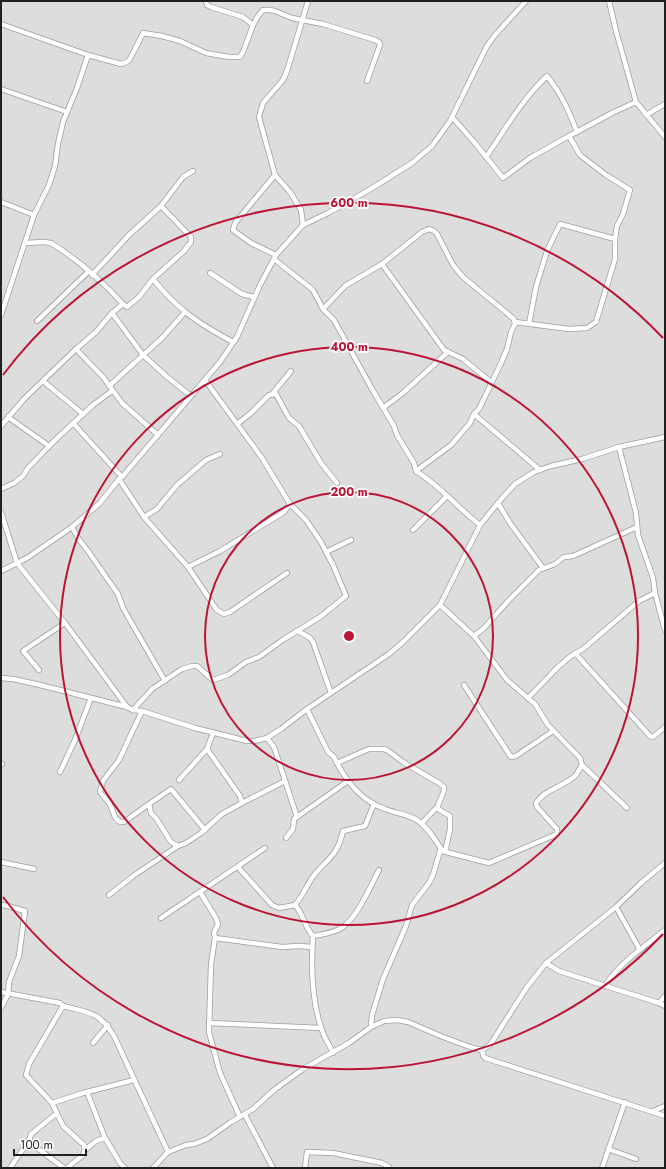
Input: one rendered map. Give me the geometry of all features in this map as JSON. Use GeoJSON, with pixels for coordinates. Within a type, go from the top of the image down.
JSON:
{"type":"FeatureCollection","features":[{"type":"Feature","properties":{"kind":"street"},"geometry":{"type":"LineString","coordinates":[[206,1],[206,5],[243,17],[253,25]]}},
{"type":"Feature","properties":{"kind":"street"},"geometry":{"type":"LineString","coordinates":[[303,225],[301,210],[290,192],[275,175],[259,117],[263,103],[283,80],[288,71],[308,1]]}},
{"type":"Feature","properties":{"kind":"street"},"geometry":{"type":"LineString","coordinates":[[1,571],[17,563],[72,527],[100,503],[220,362],[237,338],[254,297],[275,257],[303,225],[369,190],[412,163],[432,146],[452,117],[487,46],[495,34],[526,1]]}},
{"type":"Feature","properties":{"kind":"street"},"geometry":{"type":"LineString","coordinates":[[609,1],[636,102],[665,137]]}},
{"type":"Feature","properties":{"kind":"street"},"geometry":{"type":"LineString","coordinates":[[1,24],[121,64],[127,62],[134,53],[143,33],[180,41],[206,53],[235,58],[240,56],[243,52],[258,16],[263,10],[269,10],[302,21],[323,24],[356,33],[378,42],[380,45],[367,81]]}},
{"type":"Feature","properties":{"kind":"street"},"geometry":{"type":"LineString","coordinates":[[1,315],[34,215],[49,185],[55,166],[63,122],[88,54]]}},
{"type":"Feature","properties":{"kind":"street"},"geometry":{"type":"LineString","coordinates":[[486,157],[537,85],[547,76],[555,85],[567,105],[577,132]]}},
{"type":"Feature","properties":{"kind":"street"},"geometry":{"type":"LineString","coordinates":[[1,89],[67,112]]}},
{"type":"Feature","properties":{"kind":"street"},"geometry":{"type":"LineString","coordinates":[[452,117],[503,178],[530,158],[569,136],[636,102]]}},
{"type":"Feature","properties":{"kind":"street"},"geometry":{"type":"LineString","coordinates":[[646,115],[665,104]]}},
{"type":"Feature","properties":{"kind":"street"},"geometry":{"type":"LineString","coordinates":[[323,309],[345,286],[382,264],[425,230],[429,229],[434,230],[453,266],[463,277],[515,322],[569,329],[587,328],[596,322],[615,259],[615,239],[617,226],[623,214],[630,190],[606,175],[580,154],[569,136]]}},
{"type":"Feature","properties":{"kind":"street"},"geometry":{"type":"LineString","coordinates":[[37,321],[161,206],[183,177],[193,171]]}},
{"type":"Feature","properties":{"kind":"street"},"geometry":{"type":"LineString","coordinates":[[275,175],[234,222],[232,227],[233,230],[251,243],[275,257],[313,290],[323,309],[334,320],[414,463],[416,471],[431,480],[465,513],[480,525]]}},
{"type":"Feature","properties":{"kind":"street"},"geometry":{"type":"LineString","coordinates":[[1,202],[34,215]]}},
{"type":"Feature","properties":{"kind":"street"},"geometry":{"type":"LineString","coordinates":[[25,243],[51,243],[90,273],[112,292],[127,308],[139,297],[153,279],[184,251],[191,242],[191,237],[161,206]]}},
{"type":"Feature","properties":{"kind":"street"},"geometry":{"type":"LineString","coordinates":[[529,324],[536,287],[547,251],[560,224],[615,239]]}},
{"type":"Feature","properties":{"kind":"street"},"geometry":{"type":"LineString","coordinates":[[382,264],[444,350],[463,359],[491,382]]}},
{"type":"Feature","properties":{"kind":"street"},"geometry":{"type":"LineString","coordinates":[[210,273],[242,294],[254,297]]}},
{"type":"Feature","properties":{"kind":"street"},"geometry":{"type":"LineString","coordinates":[[153,279],[168,297],[185,312],[199,323],[233,342]]}},
{"type":"Feature","properties":{"kind":"street"},"geometry":{"type":"LineString","coordinates":[[1,426],[24,399],[96,332],[112,313],[123,304]]}},
{"type":"Feature","properties":{"kind":"street"},"geometry":{"type":"LineString","coordinates":[[1,489],[14,483],[23,476],[28,468],[49,446],[162,338],[185,312]]}},
{"type":"Feature","properties":{"kind":"street"},"geometry":{"type":"LineString","coordinates":[[112,313],[144,354],[166,376],[191,396]]}},
{"type":"Feature","properties":{"kind":"street"},"geometry":{"type":"LineString","coordinates":[[416,471],[451,445],[470,423],[474,414],[479,409],[501,363],[515,322]]}},
{"type":"Feature","properties":{"kind":"street"},"geometry":{"type":"LineString","coordinates":[[76,349],[86,362],[103,377],[122,403],[158,435]]}},
{"type":"Feature","properties":{"kind":"street"},"geometry":{"type":"LineString","coordinates":[[383,408],[403,393],[448,352]]}},
{"type":"Feature","properties":{"kind":"street"},"geometry":{"type":"LineString","coordinates":[[237,424],[273,393],[290,371]]}},
{"type":"Feature","properties":{"kind":"street"},"geometry":{"type":"LineString","coordinates":[[132,710],[152,689],[182,669],[197,666],[213,680],[228,675],[246,662],[259,657],[284,639],[320,617],[346,596],[326,552],[306,520],[290,504],[262,458],[205,380]]}},
{"type":"Feature","properties":{"kind":"street"},"geometry":{"type":"LineString","coordinates":[[44,381],[83,414]]}},
{"type":"Feature","properties":{"kind":"street"},"geometry":{"type":"LineString","coordinates":[[273,393],[276,394],[289,418],[299,426],[321,464],[337,483]]}},
{"type":"Feature","properties":{"kind":"street"},"geometry":{"type":"LineString","coordinates":[[474,414],[540,470]]}},
{"type":"Feature","properties":{"kind":"street"},"geometry":{"type":"LineString","coordinates":[[8,417],[49,446]]}},
{"type":"Feature","properties":{"kind":"street"},"geometry":{"type":"LineString","coordinates":[[73,423],[121,478],[144,516],[188,567],[217,610],[224,614],[230,612],[287,573]]}},
{"type":"Feature","properties":{"kind":"street"},"geometry":{"type":"LineString","coordinates":[[1,678],[40,685],[127,707],[132,710],[142,711],[213,733],[247,741],[267,738],[330,693],[389,654],[440,605],[480,525],[515,484],[540,470],[551,466],[582,459],[619,447],[665,437]]}},
{"type":"Feature","properties":{"kind":"street"},"geometry":{"type":"LineString","coordinates":[[619,447],[636,512],[638,535],[653,578],[655,593],[665,630]]}},
{"type":"Feature","properties":{"kind":"street"},"geometry":{"type":"LineString","coordinates":[[144,516],[157,508],[177,485],[206,460],[220,454]]}},
{"type":"Feature","properties":{"kind":"street"},"geometry":{"type":"LineString","coordinates":[[413,530],[447,496]]}},
{"type":"Feature","properties":{"kind":"street"},"geometry":{"type":"LineString","coordinates":[[498,503],[510,523],[543,568]]}},
{"type":"Feature","properties":{"kind":"street"},"geometry":{"type":"LineString","coordinates":[[188,567],[220,552],[284,512],[290,504]]}},
{"type":"Feature","properties":{"kind":"street"},"geometry":{"type":"LineString","coordinates":[[1,512],[17,563],[65,623],[127,707]]}},
{"type":"Feature","properties":{"kind":"street"},"geometry":{"type":"LineString","coordinates":[[72,527],[78,538],[118,594],[123,608],[164,681]]}},
{"type":"Feature","properties":{"kind":"street"},"geometry":{"type":"LineString","coordinates":[[474,636],[484,628],[539,570],[555,564],[564,557],[573,556],[637,527]]}},
{"type":"Feature","properties":{"kind":"street"},"geometry":{"type":"LineString","coordinates":[[326,552],[351,540]]}},
{"type":"Feature","properties":{"kind":"street"},"geometry":{"type":"LineString","coordinates":[[528,698],[558,667],[583,649],[639,601],[655,593]]}},
{"type":"Feature","properties":{"kind":"street"},"geometry":{"type":"LineString","coordinates":[[440,605],[474,636],[492,662],[507,680],[535,704],[553,730],[580,758],[582,765],[627,808]]}},
{"type":"Feature","properties":{"kind":"street"},"geometry":{"type":"LineString","coordinates":[[39,670],[23,651],[65,623]]}},
{"type":"Feature","properties":{"kind":"street"},"geometry":{"type":"LineString","coordinates":[[298,631],[310,638],[313,642],[330,693]]}},
{"type":"Feature","properties":{"kind":"street"},"geometry":{"type":"LineString","coordinates":[[575,654],[650,736],[653,737],[665,727]]}},
{"type":"Feature","properties":{"kind":"street"},"geometry":{"type":"LineString","coordinates":[[464,685],[511,757],[516,756],[553,730]]}},
{"type":"Feature","properties":{"kind":"street"},"geometry":{"type":"LineString","coordinates":[[60,772],[76,740],[91,698]]}},
{"type":"Feature","properties":{"kind":"street"},"geometry":{"type":"LineString","coordinates":[[307,709],[328,752],[334,757],[354,790],[384,809],[416,819],[422,823],[428,829],[441,851],[489,863],[556,834],[557,829],[537,807],[536,803],[544,794],[576,775],[582,765]]}},
{"type":"Feature","properties":{"kind":"street"},"geometry":{"type":"LineString","coordinates":[[142,711],[119,760],[103,781],[100,792],[110,804],[116,820],[122,823],[170,789],[205,830]]}},
{"type":"Feature","properties":{"kind":"street"},"geometry":{"type":"LineString","coordinates":[[179,780],[207,749],[213,733]]}},
{"type":"Feature","properties":{"kind":"street"},"geometry":{"type":"LineString","coordinates":[[267,738],[274,747],[297,817]]}},
{"type":"Feature","properties":{"kind":"street"},"geometry":{"type":"LineString","coordinates":[[207,749],[240,796],[242,803]]}},
{"type":"Feature","properties":{"kind":"street"},"geometry":{"type":"LineString","coordinates":[[337,763],[369,749],[383,749],[387,750],[399,760],[439,783],[444,787],[438,806],[422,823]]}},
{"type":"Feature","properties":{"kind":"street"},"geometry":{"type":"LineString","coordinates":[[109,895],[136,874],[205,830],[222,814],[285,781]]}},
{"type":"Feature","properties":{"kind":"street"},"geometry":{"type":"LineString","coordinates":[[286,838],[293,829],[294,820],[297,817],[348,781]]}},
{"type":"Feature","properties":{"kind":"street"},"geometry":{"type":"LineString","coordinates":[[149,804],[151,813],[156,818],[171,842],[178,846]]}},
{"type":"Feature","properties":{"kind":"street"},"geometry":{"type":"LineString","coordinates":[[238,867],[272,905],[279,908],[295,905],[312,878],[335,854],[341,842],[343,831],[365,826],[374,804]]}},
{"type":"Feature","properties":{"kind":"street"},"geometry":{"type":"LineString","coordinates":[[371,1027],[372,1014],[383,979],[406,926],[412,905],[429,882],[433,875],[441,851],[445,850],[446,848],[450,829],[450,816],[438,809],[438,806]]}},
{"type":"Feature","properties":{"kind":"street"},"geometry":{"type":"LineString","coordinates":[[162,918],[265,848]]}},
{"type":"Feature","properties":{"kind":"street"},"geometry":{"type":"LineString","coordinates":[[1,862],[34,869]]}},
{"type":"Feature","properties":{"kind":"street"},"geometry":{"type":"LineString","coordinates":[[153,1168],[168,1152],[207,1139],[243,1116],[284,1082],[371,1027],[384,1021],[397,1020],[408,1022],[443,1037],[482,1050],[490,1045],[527,987],[546,963],[616,907],[665,863]]}},
{"type":"Feature","properties":{"kind":"street"},"geometry":{"type":"LineString","coordinates":[[313,936],[334,931],[343,927],[354,915],[379,870]]}},
{"type":"Feature","properties":{"kind":"street"},"geometry":{"type":"LineString","coordinates":[[200,892],[218,924],[214,933],[215,938],[211,964],[209,1032],[220,1073],[273,1168]]}},
{"type":"Feature","properties":{"kind":"street"},"geometry":{"type":"LineString","coordinates":[[295,905],[301,911],[308,931],[313,936]]}},
{"type":"Feature","properties":{"kind":"street"},"geometry":{"type":"LineString","coordinates":[[1,906],[8,906],[26,911],[19,956],[9,982],[8,994],[1,1008]]}},
{"type":"Feature","properties":{"kind":"street"},"geometry":{"type":"LineString","coordinates":[[616,907],[640,950]]}},
{"type":"Feature","properties":{"kind":"street"},"geometry":{"type":"LineString","coordinates":[[605,986],[620,967],[665,930]]}},
{"type":"Feature","properties":{"kind":"street"},"geometry":{"type":"LineString","coordinates":[[313,936],[312,974],[314,994],[321,1028],[333,1052]]}},
{"type":"Feature","properties":{"kind":"street"},"geometry":{"type":"LineString","coordinates":[[215,938],[282,947],[312,947]]}},
{"type":"Feature","properties":{"kind":"street"},"geometry":{"type":"LineString","coordinates":[[546,963],[559,971],[665,1006]]}},
{"type":"Feature","properties":{"kind":"street"},"geometry":{"type":"LineString","coordinates":[[1,992],[60,1003],[62,1006],[96,1015],[108,1025],[168,1152]]}},
{"type":"Feature","properties":{"kind":"street"},"geometry":{"type":"LineString","coordinates":[[659,1003],[665,996]]}},
{"type":"Feature","properties":{"kind":"street"},"geometry":{"type":"LineString","coordinates":[[62,1006],[29,1064],[26,1075],[52,1103],[63,1126],[84,1146],[85,1150]]}},
{"type":"Feature","properties":{"kind":"street"},"geometry":{"type":"LineString","coordinates":[[209,1023],[321,1028]]}},
{"type":"Feature","properties":{"kind":"street"},"geometry":{"type":"LineString","coordinates":[[94,1043],[108,1025]]}},
{"type":"Feature","properties":{"kind":"street"},"geometry":{"type":"LineString","coordinates":[[482,1050],[485,1058],[665,1116]]}},
{"type":"Feature","properties":{"kind":"street"},"geometry":{"type":"LineString","coordinates":[[52,1103],[134,1080]]}},
{"type":"Feature","properties":{"kind":"street"},"geometry":{"type":"LineString","coordinates":[[87,1092],[105,1138],[125,1168]]}},
{"type":"Feature","properties":{"kind":"street"},"geometry":{"type":"LineString","coordinates":[[602,1168],[625,1102]]}},
{"type":"Feature","properties":{"kind":"street"},"geometry":{"type":"LineString","coordinates":[[652,1111],[665,1106]]}},
{"type":"Feature","properties":{"kind":"street"},"geometry":{"type":"LineString","coordinates":[[10,1168],[28,1144],[31,1134],[56,1114]]}},
{"type":"Feature","properties":{"kind":"street"},"geometry":{"type":"LineString","coordinates":[[28,1144],[33,1145],[66,1168],[83,1155],[85,1150],[96,1142],[105,1138]]}},
{"type":"Feature","properties":{"kind":"street"},"geometry":{"type":"LineString","coordinates":[[608,1149],[636,1159]]}},
{"type":"Feature","properties":{"kind":"street"},"geometry":{"type":"LineString","coordinates":[[305,1168],[307,1152],[334,1154],[382,1163],[389,1168]]}},
{"type":"Feature","properties":{"kind":"shaded area"},"geometry":{"type":"Polygon","coordinates":[[[1,1],[665,1],[665,1168],[1,1168],[1,1]]]}}]}
